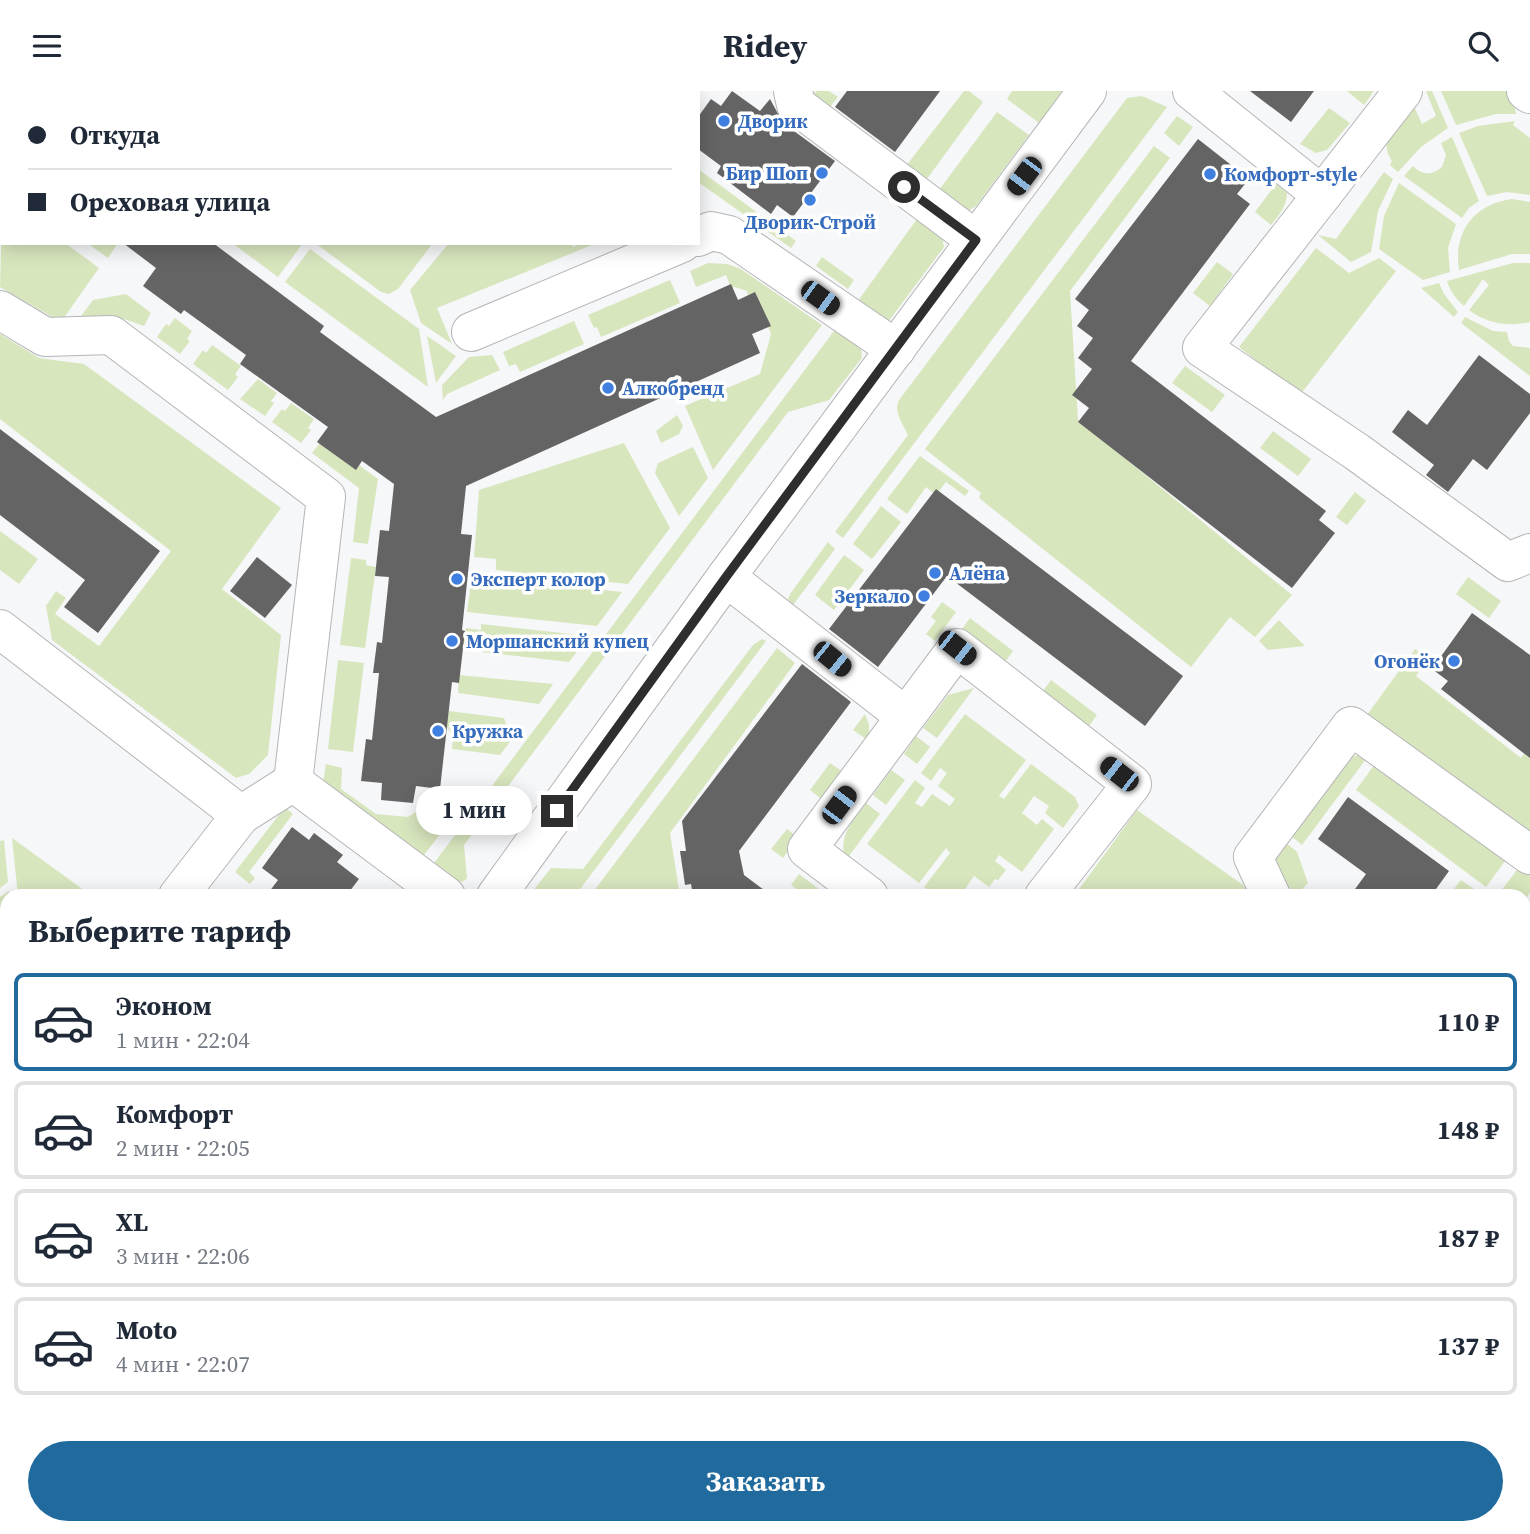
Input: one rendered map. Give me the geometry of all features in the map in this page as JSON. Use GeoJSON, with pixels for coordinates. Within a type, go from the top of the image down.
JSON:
{"type":"FeatureCollection","features":[{"type":"Feature","properties":{"kind":"street"},"geometry":{"type":"LineString","coordinates":[[793,91],[796,105],[976,240]]}},
{"type":"Feature","properties":{"kind":"street"},"geometry":{"type":"LineString","coordinates":[[501,889],[726,577],[1087,91]]}},
{"type":"Feature","properties":{"kind":"street"},"geometry":{"type":"LineString","coordinates":[[1192,91],[1322,195]]}},
{"type":"Feature","properties":{"kind":"street"},"geometry":{"type":"LineString","coordinates":[[1403,91],[1202,348],[1357,452],[1508,562],[1530,553]]}},
{"type":"Feature","properties":{"kind":"street"},"geometry":{"type":"LineString","coordinates":[[700,236],[711,231],[737,239],[896,349]]}},
{"type":"Feature","properties":{"kind":"street"},"geometry":{"type":"LineString","coordinates":[[471,332],[677,245]]}},
{"type":"Feature","properties":{"kind":"street"},"geometry":{"type":"LineString","coordinates":[[0,310],[45,337],[111,335],[326,497],[293,782]]}},
{"type":"Feature","properties":{"kind":"street"},"geometry":{"type":"LineString","coordinates":[[726,577],[905,716]]}},
{"type":"Feature","properties":{"kind":"street"},"geometry":{"type":"LineString","coordinates":[[0,629],[241,815]]}},
{"type":"Feature","properties":{"kind":"street"},"geometry":{"type":"LineString","coordinates":[[860,889],[807,849],[957,648],[1132,784],[1050,889]]}},
{"type":"Feature","properties":{"kind":"street"},"geometry":{"type":"LineString","coordinates":[[1268,889],[1253,857],[1351,726],[1530,855]]}},
{"type":"Feature","properties":{"kind":"street"},"geometry":{"type":"LineString","coordinates":[[183,889],[241,815],[293,782]]}},
{"type":"Feature","properties":{"kind":"street"},"geometry":{"type":"LineString","coordinates":[[293,782],[437,889]]}},
{"type":"Feature","properties":{"kind":"green space"},"geometry":{"type":"Polygon","coordinates":[[[816,91],[829,91],[838,97],[825,113],[809,101],[816,91]]]}},
{"type":"Feature","properties":{"kind":"green space"},"geometry":{"type":"Polygon","coordinates":[[[964,91],[969,91],[983,102],[919,190],[899,175],[964,91]]]}},
{"type":"Feature","properties":{"kind":"green space"},"geometry":{"type":"Polygon","coordinates":[[[1012,91],[1062,91],[1039,123],[1007,99],[1012,91]]]}},
{"type":"Feature","properties":{"kind":"green space"},"geometry":{"type":"Polygon","coordinates":[[[1347,91],[1374,91],[1364,105],[1347,91]]]}},
{"type":"Feature","properties":{"kind":"green space"},"geometry":{"type":"Polygon","coordinates":[[[1426,91],[1432,91],[1448,128],[1421,147],[1398,172],[1390,165],[1392,161],[1386,143],[1413,104],[1422,124],[1436,116],[1426,91]]]}},
{"type":"Feature","properties":{"kind":"green space"},"geometry":{"type":"Polygon","coordinates":[[[1441,91],[1506,91],[1514,103],[1516,114],[1496,114],[1456,125],[1441,91]]]}},
{"type":"Feature","properties":{"kind":"green space"},"geometry":{"type":"Polygon","coordinates":[[[1142,96],[1167,107],[843,538],[835,532],[908,435],[898,413],[899,400],[1127,98],[1142,96]]]}},
{"type":"Feature","properties":{"kind":"green space"},"geometry":{"type":"Polygon","coordinates":[[[1329,108],[1350,123],[1327,150],[1316,153],[1300,144],[1329,108]]]}},
{"type":"Feature","properties":{"kind":"green space"},"geometry":{"type":"Polygon","coordinates":[[[997,112],[1029,135],[976,206],[968,211],[936,194],[997,112]]]}},
{"type":"Feature","properties":{"kind":"green space"},"geometry":{"type":"Polygon","coordinates":[[[1177,116],[1193,127],[1179,146],[1164,133],[1177,116]]]}},
{"type":"Feature","properties":{"kind":"green space"},"geometry":{"type":"Polygon","coordinates":[[[1515,121],[1513,125],[1530,138],[1530,195],[1507,192],[1487,196],[1459,133],[1478,126],[1515,121]]]}},
{"type":"Feature","properties":{"kind":"green space"},"geometry":{"type":"Polygon","coordinates":[[[1452,137],[1479,201],[1469,208],[1462,218],[1404,176],[1413,166],[1427,173],[1442,167],[1446,155],[1441,143],[1452,137]]]}},
{"type":"Feature","properties":{"kind":"green space"},"geometry":{"type":"Polygon","coordinates":[[[1154,146],[1170,158],[1070,291],[1078,420],[1292,595],[1255,637],[1230,617],[1191,667],[979,498],[981,493],[925,449],[1154,146]]]}},
{"type":"Feature","properties":{"kind":"green space"},"geometry":{"type":"Polygon","coordinates":[[[700,170],[796,241],[791,248],[700,183],[700,170]]]}},
{"type":"Feature","properties":{"kind":"green space"},"geometry":{"type":"Polygon","coordinates":[[[1384,172],[1393,179],[1378,211],[1371,252],[1351,262],[1318,235],[1336,239],[1384,172]]]}},
{"type":"Feature","properties":{"kind":"green space"},"geometry":{"type":"Polygon","coordinates":[[[1399,183],[1456,224],[1448,248],[1450,272],[1423,280],[1379,249],[1384,216],[1399,183]]]}},
{"type":"Feature","properties":{"kind":"green space"},"geometry":{"type":"Polygon","coordinates":[[[1276,184],[1287,193],[1287,198],[1271,225],[1255,212],[1276,184]]]}},
{"type":"Feature","properties":{"kind":"green space"},"geometry":{"type":"Polygon","coordinates":[[[1512,199],[1530,202],[1530,254],[1512,254],[1459,270],[1459,244],[1469,222],[1487,207],[1512,199]]]}},
{"type":"Feature","properties":{"kind":"green space"},"geometry":{"type":"Polygon","coordinates":[[[917,219],[942,237],[944,247],[888,322],[855,305],[917,219]]]}},
{"type":"Feature","properties":{"kind":"green space"},"geometry":{"type":"Polygon","coordinates":[[[1,245],[68,245],[99,268],[61,322],[0,287],[1,245]]]}},
{"type":"Feature","properties":{"kind":"green space"},"geometry":{"type":"Polygon","coordinates":[[[90,245],[117,245],[108,258],[90,245]]]}},
{"type":"Feature","properties":{"kind":"green space"},"geometry":{"type":"Polygon","coordinates":[[[235,245],[302,245],[278,277],[235,245]]]}},
{"type":"Feature","properties":{"kind":"green space"},"geometry":{"type":"Polygon","coordinates":[[[318,245],[431,245],[398,289],[389,294],[381,292],[318,245]]]}},
{"type":"Feature","properties":{"kind":"green space"},"geometry":{"type":"Polygon","coordinates":[[[447,245],[592,245],[437,308],[452,344],[421,323],[410,290],[447,245]]]}},
{"type":"Feature","properties":{"kind":"green space"},"geometry":{"type":"Polygon","coordinates":[[[1316,248],[1349,273],[1379,258],[1396,271],[1300,395],[1239,347],[1316,248]]]}},
{"type":"Feature","properties":{"kind":"green space"},"geometry":{"type":"Polygon","coordinates":[[[310,249],[419,329],[428,387],[285,282],[310,249]]]}},
{"type":"Feature","properties":{"kind":"green space"},"geometry":{"type":"Polygon","coordinates":[[[822,257],[854,280],[848,289],[816,266],[822,257]]]}},
{"type":"Feature","properties":{"kind":"green space"},"geometry":{"type":"Polygon","coordinates":[[[1217,262],[1233,274],[1210,306],[1193,293],[1217,262]]]}},
{"type":"Feature","properties":{"kind":"green space"},"geometry":{"type":"Polygon","coordinates":[[[708,263],[727,264],[741,269],[822,325],[713,470],[685,406],[760,374],[771,334],[754,294],[748,296],[747,291],[731,288],[726,275],[696,287],[690,271],[708,263]]]}},
{"type":"Feature","properties":{"kind":"green space"},"geometry":{"type":"Polygon","coordinates":[[[1513,263],[1530,263],[1530,322],[1498,323],[1469,310],[1489,285],[1483,279],[1464,306],[1447,281],[1513,263]]]}},
{"type":"Feature","properties":{"kind":"green space"},"geometry":{"type":"Polygon","coordinates":[[[670,280],[680,303],[601,337],[597,327],[594,328],[588,315],[670,280]]]}},
{"type":"Feature","properties":{"kind":"green space"},"geometry":{"type":"Polygon","coordinates":[[[1439,283],[1458,312],[1454,317],[1421,288],[1439,283]]]}},
{"type":"Feature","properties":{"kind":"green space"},"geometry":{"type":"Polygon","coordinates":[[[126,294],[151,313],[144,326],[124,319],[78,320],[93,300],[126,294]]]}},
{"type":"Feature","properties":{"kind":"green space"},"geometry":{"type":"Polygon","coordinates":[[[1465,317],[1493,331],[1507,332],[1513,346],[1530,348],[1530,376],[1461,323],[1465,317]]]}},
{"type":"Feature","properties":{"kind":"green space"},"geometry":{"type":"Polygon","coordinates":[[[175,318],[192,331],[187,339],[190,341],[180,354],[157,337],[166,324],[169,326],[175,318]]]}},
{"type":"Feature","properties":{"kind":"green space"},"geometry":{"type":"Polygon","coordinates":[[[574,321],[584,344],[520,372],[516,364],[509,366],[503,352],[574,321]]]}},
{"type":"Feature","properties":{"kind":"green space"},"geometry":{"type":"Polygon","coordinates":[[[837,327],[861,348],[862,358],[829,400],[788,412],[464,845],[467,878],[458,882],[434,863],[837,327]]]}},
{"type":"Feature","properties":{"kind":"green space"},"geometry":{"type":"Polygon","coordinates":[[[0,334],[39,358],[84,364],[281,508],[222,589],[281,635],[268,755],[249,774],[236,778],[52,640],[46,606],[56,591],[66,598],[55,614],[99,646],[171,551],[0,419],[0,334]]]}},
{"type":"Feature","properties":{"kind":"green space"},"geometry":{"type":"Polygon","coordinates":[[[427,336],[456,356],[436,383],[427,336]]]}},
{"type":"Feature","properties":{"kind":"green space"},"geometry":{"type":"Polygon","coordinates":[[[212,345],[241,366],[235,374],[238,377],[228,390],[193,364],[203,350],[206,353],[212,345]]]}},
{"type":"Feature","properties":{"kind":"green space"},"geometry":{"type":"Polygon","coordinates":[[[492,355],[500,370],[447,394],[443,400],[442,385],[469,357],[492,355]]]}},
{"type":"Feature","properties":{"kind":"green space"},"geometry":{"type":"Polygon","coordinates":[[[1185,366],[1225,395],[1212,412],[1172,383],[1185,366]]]}},
{"type":"Feature","properties":{"kind":"green space"},"geometry":{"type":"Polygon","coordinates":[[[258,379],[277,393],[265,416],[240,399],[258,379]]]}},
{"type":"Feature","properties":{"kind":"green space"},"geometry":{"type":"Polygon","coordinates":[[[291,403],[314,419],[308,428],[311,430],[301,443],[272,422],[282,409],[285,411],[291,403]]]}},
{"type":"Feature","properties":{"kind":"green space"},"geometry":{"type":"Polygon","coordinates":[[[677,415],[683,426],[679,434],[661,443],[656,431],[677,415]]]}},
{"type":"Feature","properties":{"kind":"green space"},"geometry":{"type":"Polygon","coordinates":[[[1273,431],[1311,459],[1298,476],[1260,448],[1273,431]]]}},
{"type":"Feature","properties":{"kind":"green space"},"geometry":{"type":"Polygon","coordinates":[[[323,439],[378,479],[368,544],[353,542],[359,488],[312,453],[323,439]]]}},
{"type":"Feature","properties":{"kind":"green space"},"geometry":{"type":"Polygon","coordinates":[[[624,443],[670,528],[628,584],[496,570],[496,559],[474,557],[479,490],[624,443]]]}},
{"type":"Feature","properties":{"kind":"green space"},"geometry":{"type":"Polygon","coordinates":[[[693,447],[708,478],[679,516],[655,473],[658,463],[693,447]]]}},
{"type":"Feature","properties":{"kind":"green space"},"geometry":{"type":"Polygon","coordinates":[[[920,456],[969,491],[965,496],[946,482],[936,495],[926,487],[907,514],[887,499],[920,456]]]}},
{"type":"Feature","properties":{"kind":"green space"},"geometry":{"type":"Polygon","coordinates":[[[1355,492],[1366,501],[1347,525],[1336,517],[1355,492]]]}},
{"type":"Feature","properties":{"kind":"green space"},"geometry":{"type":"Polygon","coordinates":[[[881,506],[901,522],[872,559],[853,544],[881,506]]]}},
{"type":"Feature","properties":{"kind":"green space"},"geometry":{"type":"Polygon","coordinates":[[[0,531],[38,559],[19,584],[0,570],[0,531]]]}},
{"type":"Feature","properties":{"kind":"green space"},"geometry":{"type":"Polygon","coordinates":[[[828,542],[835,549],[790,609],[790,594],[828,542]]]}},
{"type":"Feature","properties":{"kind":"green space"},"geometry":{"type":"Polygon","coordinates":[[[844,555],[864,570],[834,610],[815,595],[844,555]]]}},
{"type":"Feature","properties":{"kind":"green space"},"geometry":{"type":"Polygon","coordinates":[[[351,558],[366,560],[366,565],[376,567],[365,648],[340,645],[351,558]]]}},
{"type":"Feature","properties":{"kind":"green space"},"geometry":{"type":"Polygon","coordinates":[[[472,576],[622,592],[597,626],[467,612],[472,576]]]}},
{"type":"Feature","properties":{"kind":"green space"},"geometry":{"type":"Polygon","coordinates":[[[1468,577],[1501,601],[1489,618],[1456,594],[1468,577]]]}},
{"type":"Feature","properties":{"kind":"green space"},"geometry":{"type":"Polygon","coordinates":[[[942,602],[956,612],[935,641],[926,634],[936,621],[931,617],[942,602]]]}},
{"type":"Feature","properties":{"kind":"green space"},"geometry":{"type":"Polygon","coordinates":[[[970,618],[1013,651],[1005,662],[962,629],[970,618]]]}},
{"type":"Feature","properties":{"kind":"green space"},"geometry":{"type":"Polygon","coordinates":[[[1279,620],[1305,646],[1268,650],[1259,641],[1279,620]]]}},
{"type":"Feature","properties":{"kind":"green space"},"geometry":{"type":"Polygon","coordinates":[[[481,624],[589,636],[569,662],[481,652],[482,644],[464,642],[466,628],[481,630],[481,624]]]}},
{"type":"Feature","properties":{"kind":"green space"},"geometry":{"type":"Polygon","coordinates":[[[762,639],[766,641],[580,889],[534,889],[551,868],[583,869],[753,645],[762,639]]]}},
{"type":"Feature","properties":{"kind":"green space"},"geometry":{"type":"Polygon","coordinates":[[[777,648],[795,663],[670,833],[679,889],[595,889],[777,648]]]}},
{"type":"Feature","properties":{"kind":"green space"},"geometry":{"type":"Polygon","coordinates":[[[1415,649],[1428,658],[1416,676],[1521,758],[1525,752],[1530,755],[1530,840],[1364,719],[1415,649]]]}},
{"type":"Feature","properties":{"kind":"green space"},"geometry":{"type":"Polygon","coordinates":[[[338,660],[364,663],[353,752],[328,749],[338,660]]]}},
{"type":"Feature","properties":{"kind":"green space"},"geometry":{"type":"Polygon","coordinates":[[[459,675],[553,684],[539,704],[458,693],[459,675]]]}},
{"type":"Feature","properties":{"kind":"green space"},"geometry":{"type":"Polygon","coordinates":[[[1051,680],[1097,715],[1089,726],[1043,691],[1051,680]]]}},
{"type":"Feature","properties":{"kind":"green space"},"geometry":{"type":"Polygon","coordinates":[[[974,688],[937,738],[923,728],[948,695],[974,688]]]}},
{"type":"Feature","properties":{"kind":"green space"},"geometry":{"type":"Polygon","coordinates":[[[449,711],[504,718],[512,739],[500,755],[452,749],[453,736],[446,726],[449,711]]]}},
{"type":"Feature","properties":{"kind":"green space"},"geometry":{"type":"Polygon","coordinates":[[[865,714],[869,725],[869,741],[853,730],[865,714]]]}},
{"type":"Feature","properties":{"kind":"green space"},"geometry":{"type":"Polygon","coordinates":[[[965,714],[1026,760],[999,796],[1004,799],[1031,764],[1075,797],[1079,806],[1063,828],[1045,813],[1049,806],[1034,796],[1022,813],[1037,825],[1042,819],[1054,829],[1022,872],[999,855],[995,861],[1006,870],[989,887],[974,876],[965,889],[927,889],[924,887],[950,853],[946,848],[919,883],[867,844],[915,780],[925,788],[915,803],[922,807],[932,794],[950,806],[955,799],[938,786],[947,773],[940,768],[931,781],[921,773],[965,714]]]}},
{"type":"Feature","properties":{"kind":"green space"},"geometry":{"type":"Polygon","coordinates":[[[916,736],[930,747],[917,764],[904,754],[916,736]]]}},
{"type":"Feature","properties":{"kind":"green space"},"geometry":{"type":"Polygon","coordinates":[[[1360,754],[1369,755],[1302,845],[1290,835],[1350,758],[1360,754]]]}},
{"type":"Feature","properties":{"kind":"green space"},"geometry":{"type":"Polygon","coordinates":[[[1378,760],[1508,857],[1486,887],[1356,790],[1378,760]]]}},
{"type":"Feature","properties":{"kind":"green space"},"geometry":{"type":"Polygon","coordinates":[[[830,763],[846,774],[825,802],[810,790],[830,763]]]}},
{"type":"Feature","properties":{"kind":"green space"},"geometry":{"type":"Polygon","coordinates":[[[326,764],[342,768],[341,789],[376,814],[408,817],[439,798],[465,802],[424,855],[323,783],[326,764]]]}},
{"type":"Feature","properties":{"kind":"green space"},"geometry":{"type":"Polygon","coordinates":[[[891,770],[905,780],[886,805],[873,795],[891,770]]]}},
{"type":"Feature","properties":{"kind":"green space"},"geometry":{"type":"Polygon","coordinates":[[[866,803],[880,814],[846,860],[845,836],[866,803]]]}},
{"type":"Feature","properties":{"kind":"green space"},"geometry":{"type":"Polygon","coordinates":[[[285,807],[293,814],[249,872],[255,878],[250,884],[235,872],[285,807]]]}},
{"type":"Feature","properties":{"kind":"green space"},"geometry":{"type":"Polygon","coordinates":[[[1137,810],[1246,889],[1079,889],[1137,810]]]}},
{"type":"Feature","properties":{"kind":"green space"},"geometry":{"type":"Polygon","coordinates":[[[787,829],[798,837],[783,858],[771,849],[787,829]]]}},
{"type":"Feature","properties":{"kind":"green space"},"geometry":{"type":"Polygon","coordinates":[[[12,838],[82,889],[17,889],[12,838]]]}},
{"type":"Feature","properties":{"kind":"green space"},"geometry":{"type":"Polygon","coordinates":[[[4,840],[8,882],[0,888],[0,841],[4,840]]]}},
{"type":"Feature","properties":{"kind":"green space"},"geometry":{"type":"Polygon","coordinates":[[[1285,842],[1297,852],[1308,883],[1303,889],[1291,889],[1277,879],[1271,862],[1285,842]]]}},
{"type":"Feature","properties":{"kind":"green space"},"geometry":{"type":"Polygon","coordinates":[[[1520,866],[1530,874],[1530,889],[1502,889],[1520,866]]]}},
{"type":"Feature","properties":{"kind":"green space"},"geometry":{"type":"Polygon","coordinates":[[[799,874],[819,889],[796,889],[791,885],[799,874]]]}},
{"type":"Feature","properties":{"kind":"green space"},"geometry":{"type":"Polygon","coordinates":[[[1461,880],[1474,889],[1454,889],[1461,880]]]}},
{"type":"Feature","properties":{"kind":"building"},"geometry":{"type":"Polygon","coordinates":[[[732,91],[760,111],[770,99],[783,123],[835,161],[793,217],[777,205],[771,214],[717,173],[721,166],[700,150],[700,114],[711,99],[721,106],[732,91]]]}},
{"type":"Feature","properties":{"kind":"building"},"geometry":{"type":"Polygon","coordinates":[[[847,91],[940,91],[895,152],[835,107],[847,91]]]}},
{"type":"Feature","properties":{"kind":"building"},"geometry":{"type":"Polygon","coordinates":[[[1250,91],[1314,91],[1291,122],[1250,91]]]}},
{"type":"Feature","properties":{"kind":"building"},"geometry":{"type":"Polygon","coordinates":[[[1198,139],[1249,179],[1237,194],[1250,204],[1131,361],[1326,511],[1319,520],[1335,533],[1292,588],[1078,422],[1089,408],[1072,395],[1092,369],[1078,358],[1093,338],[1077,326],[1089,310],[1075,299],[1198,139]]]}},
{"type":"Feature","properties":{"kind":"building"},"geometry":{"type":"Polygon","coordinates":[[[126,245],[216,245],[324,326],[320,332],[436,417],[731,284],[738,300],[755,292],[771,326],[752,334],[760,353],[466,486],[461,534],[472,535],[462,630],[465,631],[459,683],[452,682],[440,789],[416,786],[413,803],[381,800],[382,783],[361,781],[366,739],[372,740],[379,673],[373,673],[377,642],[382,643],[389,577],[375,576],[380,530],[389,531],[394,484],[362,461],[356,470],[317,442],[328,427],[240,364],[246,355],[184,310],[181,314],[143,286],[156,268],[126,245]]]}},
{"type":"Feature","properties":{"kind":"building"},"geometry":{"type":"Polygon","coordinates":[[[1479,355],[1530,394],[1530,413],[1487,470],[1473,459],[1448,492],[1426,475],[1434,465],[1392,432],[1408,410],[1427,425],[1479,355]]]}},
{"type":"Feature","properties":{"kind":"building"},"geometry":{"type":"Polygon","coordinates":[[[0,429],[160,551],[98,633],[64,607],[85,580],[0,515],[0,429]]]}},
{"type":"Feature","properties":{"kind":"building"},"geometry":{"type":"Polygon","coordinates":[[[936,489],[1183,676],[1145,726],[947,576],[878,667],[829,629],[936,489]]]}},
{"type":"Feature","properties":{"kind":"building"},"geometry":{"type":"Polygon","coordinates":[[[257,557],[292,585],[265,618],[230,591],[257,557]]]}},
{"type":"Feature","properties":{"kind":"building"},"geometry":{"type":"Polygon","coordinates":[[[1472,613],[1530,655],[1530,758],[1441,689],[1448,681],[1432,669],[1472,613]]]}},
{"type":"Feature","properties":{"kind":"building"},"geometry":{"type":"Polygon","coordinates":[[[802,664],[851,702],[739,851],[744,875],[763,889],[692,889],[691,884],[685,885],[680,851],[686,851],[682,821],[802,664]]]}},
{"type":"Feature","properties":{"kind":"building"},"geometry":{"type":"Polygon","coordinates":[[[1348,797],[1449,871],[1436,889],[1355,889],[1366,874],[1318,839],[1348,797]]]}},
{"type":"Feature","properties":{"kind":"building"},"geometry":{"type":"Polygon","coordinates":[[[292,827],[309,840],[314,833],[343,855],[337,862],[359,879],[351,889],[271,889],[278,880],[262,868],[292,827]]]}},
{"type":"Feature","properties":{"kind":"place","name":"Дворик"},"geometry":{"type":"Point","coordinates":[724,121]}},
{"type":"Feature","properties":{"kind":"place","name":"Бир Шоп"},"geometry":{"type":"Point","coordinates":[822,173]}},
{"type":"Feature","properties":{"kind":"place","name":"Комфорт-style"},"geometry":{"type":"Point","coordinates":[1210,174]}},
{"type":"Feature","properties":{"kind":"place","name":"Дворик-Строй"},"geometry":{"type":"Point","coordinates":[810,200]}},
{"type":"Feature","properties":{"kind":"place","name":"Алкобренд"},"geometry":{"type":"Point","coordinates":[608,388]}},
{"type":"Feature","properties":{"kind":"place","name":"Алёна"},"geometry":{"type":"Point","coordinates":[935,573]}},
{"type":"Feature","properties":{"kind":"place","name":"Эксперт колор"},"geometry":{"type":"Point","coordinates":[457,579]}},
{"type":"Feature","properties":{"kind":"place","name":"Зеркало"},"geometry":{"type":"Point","coordinates":[924,596]}},
{"type":"Feature","properties":{"kind":"place","name":"Моршанский купец"},"geometry":{"type":"Point","coordinates":[452,641]}},
{"type":"Feature","properties":{"kind":"place","name":"Огонёк"},"geometry":{"type":"Point","coordinates":[1454,661]}},
{"type":"Feature","properties":{"kind":"place","name":"Кружка"},"geometry":{"type":"Point","coordinates":[438,731]}},
{"type":"Feature","properties":{"kind":"route"},"geometry":{"type":"LineString","coordinates":[[557,811],[726,577],[976,240],[904,187]]}}]}
